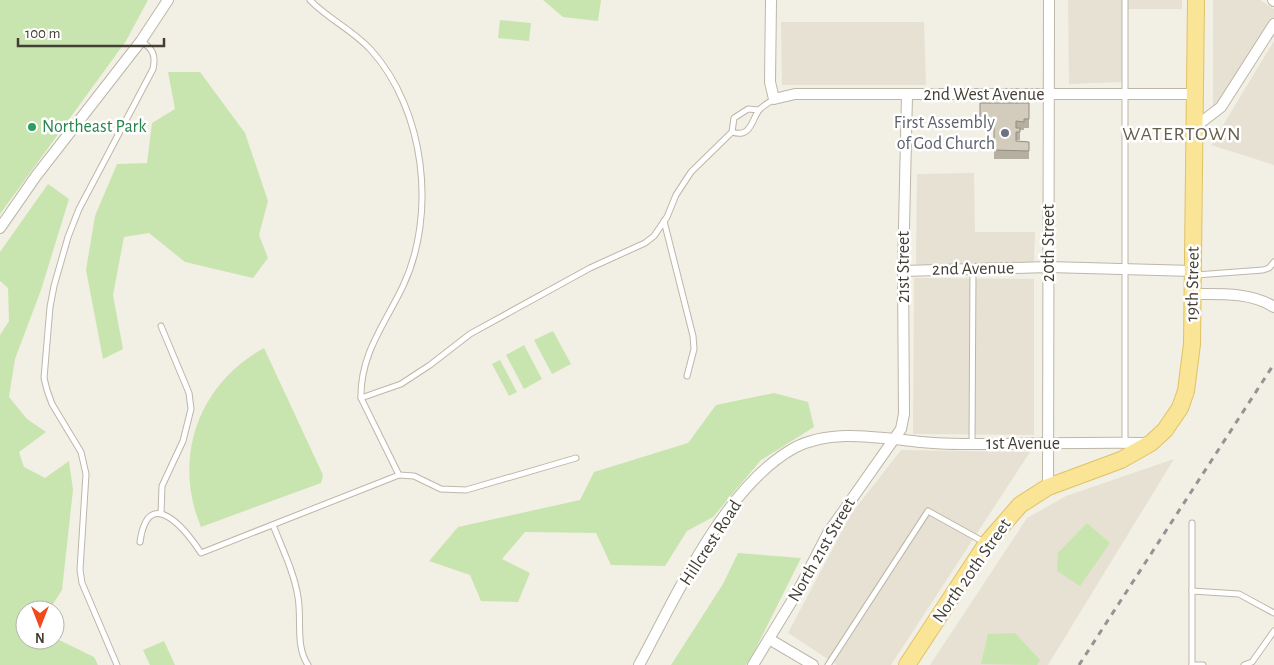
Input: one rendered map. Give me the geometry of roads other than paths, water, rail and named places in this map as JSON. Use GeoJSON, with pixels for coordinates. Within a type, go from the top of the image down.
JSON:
{"type":"FeatureCollection","features":[{"type":"Feature","properties":{"kind":"main road","name":"19th Street"},"geometry":{"type":"LineString","coordinates":[[1048,487],[1120,460],[1151,443],[1173,421],[1186,391],[1190,361],[1193,294],[1196,0]]}},
{"type":"Feature","properties":{"kind":"main road","name":"North 20th Street"},"geometry":{"type":"LineString","coordinates":[[907,665],[987,543],[1020,506],[1048,487]]}},
{"type":"Feature","properties":{"kind":"street"},"geometry":{"type":"LineString","coordinates":[[0,228],[42,168],[141,41],[168,0]]}},
{"type":"Feature","properties":{"kind":"street"},"geometry":{"type":"LineString","coordinates":[[771,0],[770,82],[774,99]]}},
{"type":"Feature","properties":{"kind":"street","name":"20th Street"},"geometry":{"type":"LineString","coordinates":[[1048,487],[1049,0]]}},
{"type":"Feature","properties":{"kind":"street"},"geometry":{"type":"LineString","coordinates":[[1195,127],[1221,107],[1274,24]]}},
{"type":"Feature","properties":{"kind":"street","name":"2nd West Avenue"},"geometry":{"type":"LineString","coordinates":[[774,99],[795,94],[1195,94]]}},
{"type":"Feature","properties":{"kind":"street","name":"21st Street"},"geometry":{"type":"LineString","coordinates":[[896,438],[901,429],[904,414],[903,271],[907,95]]}},
{"type":"Feature","properties":{"kind":"street","name":"2nd Avenue"},"geometry":{"type":"LineString","coordinates":[[903,271],[1049,267],[1193,273]]}},
{"type":"Feature","properties":{"kind":"street"},"geometry":{"type":"LineString","coordinates":[[1193,294],[1227,294],[1247,297],[1274,307]]}},
{"type":"Feature","properties":{"kind":"street","name":"Hillcrest Road"},"geometry":{"type":"LineString","coordinates":[[639,665],[714,531],[736,500],[770,466],[794,448],[815,440],[853,436],[896,438]]}},
{"type":"Feature","properties":{"kind":"street","name":"1st Avenue"},"geometry":{"type":"LineString","coordinates":[[896,438],[914,442],[972,444],[1151,443]]}},
{"type":"Feature","properties":{"kind":"street","name":"North 21st Street"},"geometry":{"type":"LineString","coordinates":[[753,665],[798,591],[828,533],[896,438]]}},
{"type":"Feature","properties":{"kind":"street"},"geometry":{"type":"LineString","coordinates":[[769,639],[813,665]]}},
{"type":"Feature","properties":{"kind":"lane"},"geometry":{"type":"LineString","coordinates":[[310,0],[320,10],[371,49],[386,68],[406,105],[413,128],[419,162],[421,218],[415,250],[404,284],[369,348],[362,370],[361,398],[399,475]]}},
{"type":"Feature","properties":{"kind":"lane"},"geometry":{"type":"LineString","coordinates":[[1125,0],[1125,443]]}},
{"type":"Feature","properties":{"kind":"lane"},"geometry":{"type":"LineString","coordinates":[[117,665],[82,583],[80,570],[86,474],[81,452],[52,404],[44,378],[52,293],[68,237],[79,209],[153,69],[156,58],[152,48],[141,41]]}},
{"type":"Feature","properties":{"kind":"lane"},"geometry":{"type":"LineString","coordinates":[[361,398],[401,384],[430,365],[470,334],[590,268],[644,243],[654,236],[691,172],[732,132],[742,132],[749,127],[754,122],[758,110],[774,99]]}},
{"type":"Feature","properties":{"kind":"lane"},"geometry":{"type":"LineString","coordinates":[[732,132],[731,124],[734,118],[748,109],[758,110]]}},
{"type":"Feature","properties":{"kind":"lane"},"geometry":{"type":"LineString","coordinates":[[664,221],[693,336],[694,349],[687,376]]}},
{"type":"Feature","properties":{"kind":"lane"},"geometry":{"type":"LineString","coordinates":[[1193,273],[1263,270],[1270,268],[1274,262]]}},
{"type":"Feature","properties":{"kind":"lane"},"geometry":{"type":"LineString","coordinates":[[972,444],[973,269]]}},
{"type":"Feature","properties":{"kind":"lane"},"geometry":{"type":"LineString","coordinates":[[161,326],[188,393],[191,409],[183,441],[162,486],[161,514]]}},
{"type":"Feature","properties":{"kind":"lane"},"geometry":{"type":"LineString","coordinates":[[140,542],[146,520],[152,515],[161,514],[171,518],[183,529],[201,553],[399,475],[414,476],[441,489],[466,490],[576,458]]}},
{"type":"Feature","properties":{"kind":"lane"},"geometry":{"type":"LineString","coordinates":[[828,665],[928,511],[987,543]]}},
{"type":"Feature","properties":{"kind":"lane"},"geometry":{"type":"LineString","coordinates":[[1192,523],[1192,665],[1203,665]]}},
{"type":"Feature","properties":{"kind":"lane"},"geometry":{"type":"LineString","coordinates":[[273,525],[295,583],[299,599],[301,645],[304,660],[308,665]]}},
{"type":"Feature","properties":{"kind":"lane"},"geometry":{"type":"LineString","coordinates":[[1192,591],[1239,594],[1274,613]]}},
{"type":"Feature","properties":{"kind":"lane"},"geometry":{"type":"LineString","coordinates":[[1244,665],[1252,662],[1274,631]]}},
{"type":"Feature","properties":{"kind":"railway"},"geometry":{"type":"LineString","coordinates":[[1079,665],[1274,364]]}},
{"type":"Feature","properties":{"kind":"place","name":"Northeast Park"},"geometry":{"type":"Point","coordinates":[32,127]}},
{"type":"Feature","properties":{"kind":"place","name":"First Assembly of God Church"},"geometry":{"type":"Point","coordinates":[1005,133]}},
{"type":"Feature","properties":{"kind":"district","name":"WATERTOWN"},"geometry":{"type":"Point","coordinates":[1182,134]}}]}
